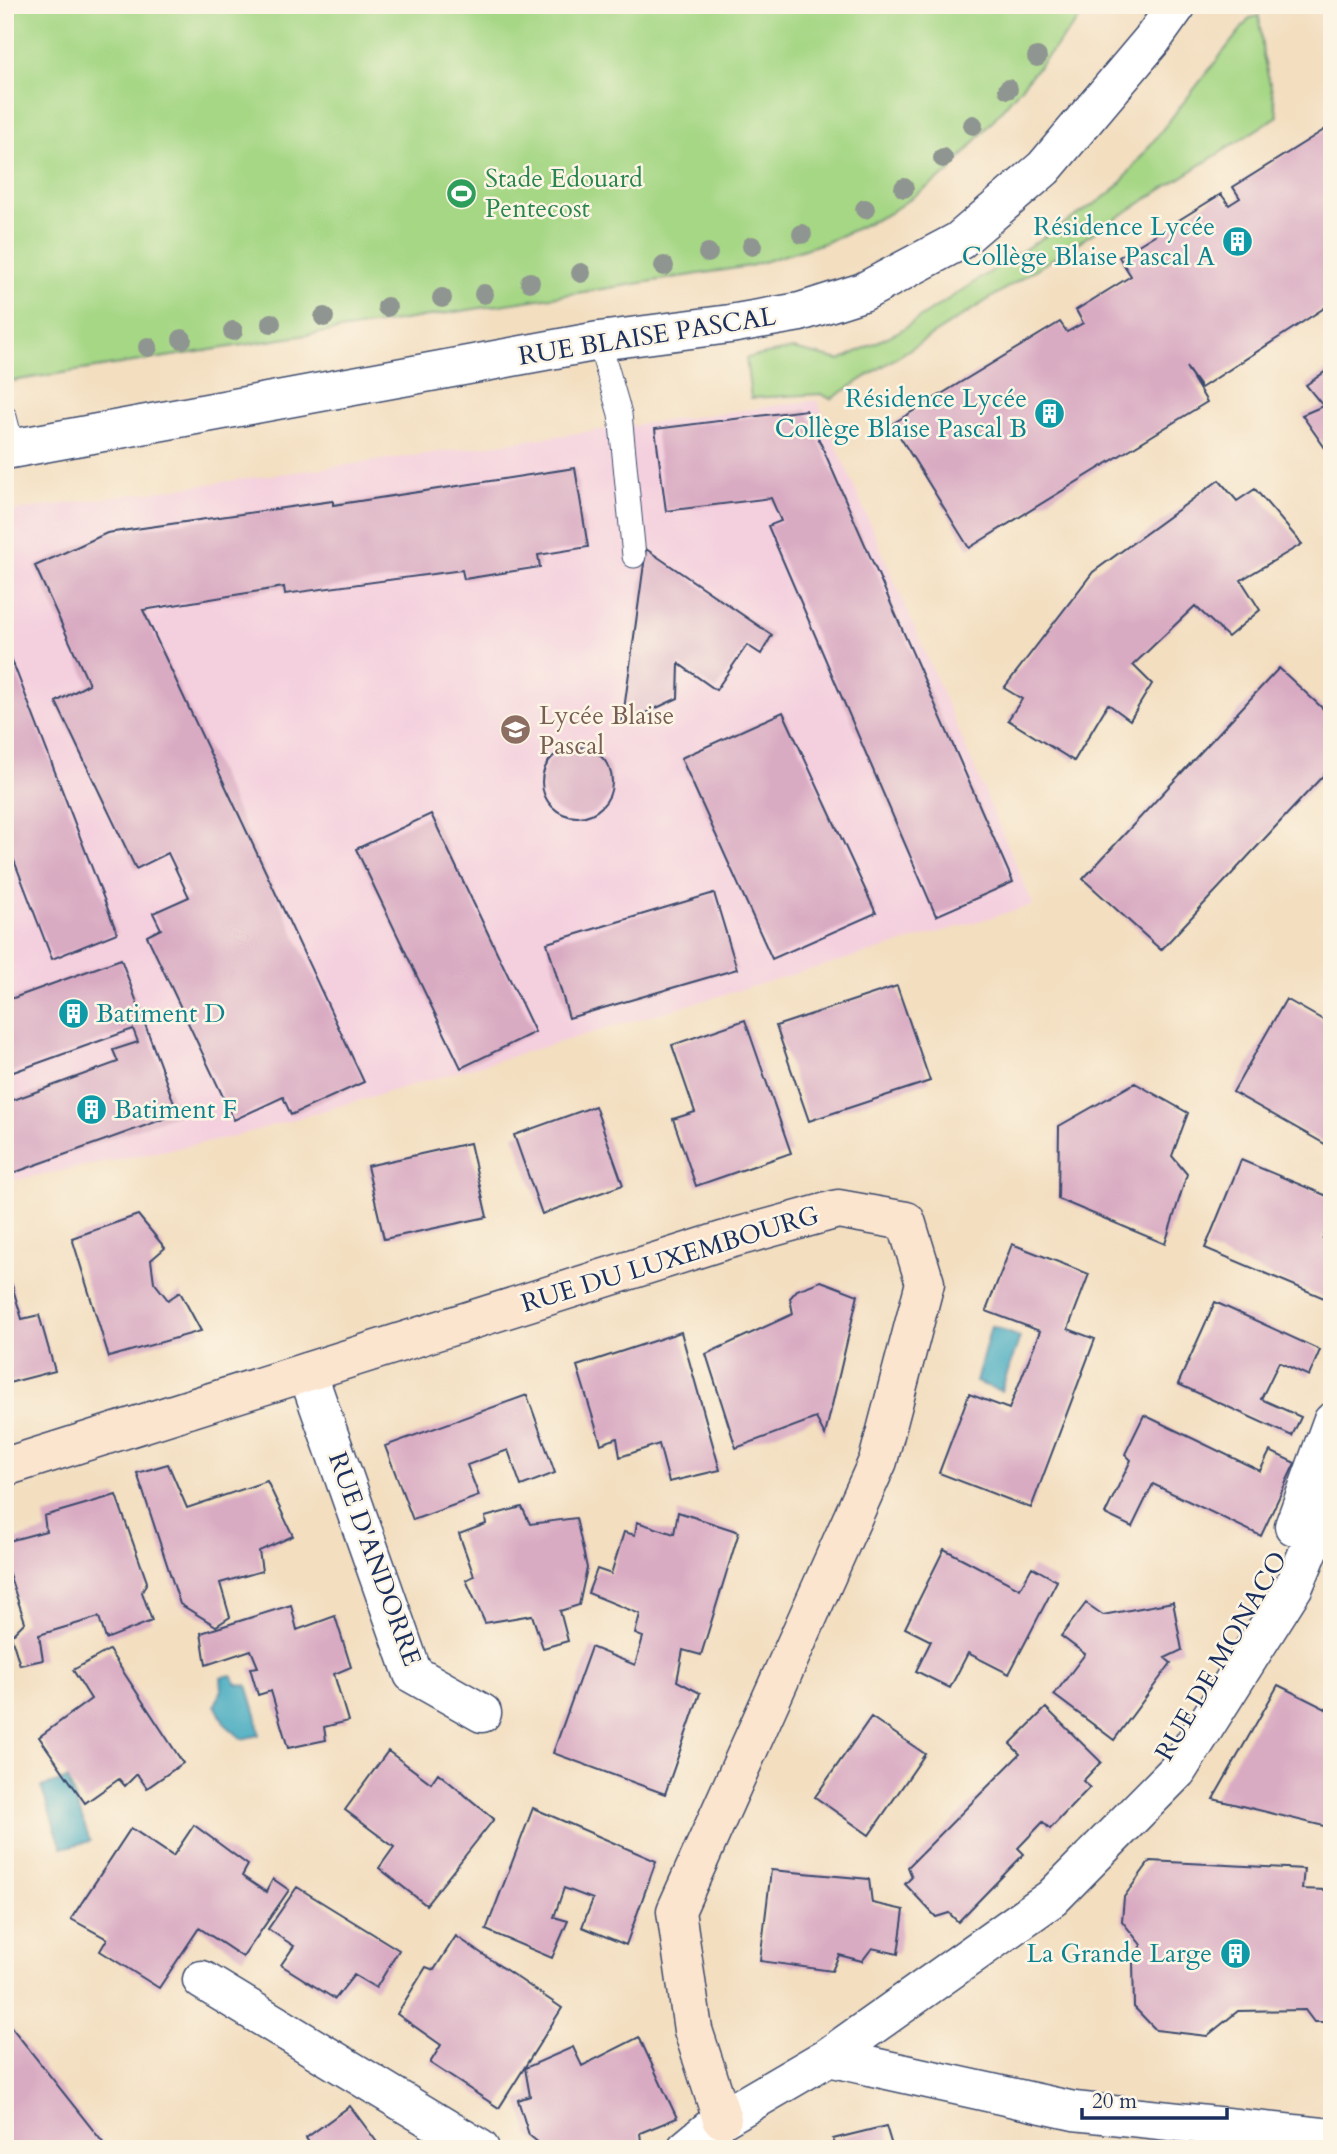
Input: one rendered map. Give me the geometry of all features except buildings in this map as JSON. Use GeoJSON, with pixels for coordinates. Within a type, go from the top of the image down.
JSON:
{"type":"FeatureCollection","features":[{"type":"Feature","properties":{"kind":"street","name":"RUE BLAISE PASCAL"},"geometry":{"type":"LineString","coordinates":[[8,438],[599,341],[730,324],[800,312],[863,292],[959,241],[1044,168],[1152,40],[1177,5]]}},
{"type":"Feature","properties":{"kind":"street","name":"RUE DU LUXEMBOURG"},"geometry":{"type":"LineString","coordinates":[[5,1467],[722,1241],[838,1209],[906,1222],[925,1283],[878,1461],[676,1910],[693,2030],[722,2119]]}},
{"type":"Feature","properties":{"kind":"street","name":"RUE D'ANDORRE"},"geometry":{"type":"LineString","coordinates":[[307,1372],[413,1674],[482,1713]]}},
{"type":"Feature","properties":{"kind":"street","name":"RUE DE MONACO"},"geometry":{"type":"LineString","coordinates":[[1077,1871],[1157,1766],[1215,1673],[1286,1548],[1332,1422]]}},
{"type":"Feature","properties":{"kind":"street","name":"RUE DE MONACO"},"geometry":{"type":"LineString","coordinates":[[686,2149],[722,2119],[828,2057],[1052,1898],[1177,1771],[1294,1586],[1332,1495]]}},
{"type":"Feature","properties":{"kind":"street"},"geometry":{"type":"LineString","coordinates":[[202,1980],[480,2149]]}},
{"type":"Feature","properties":{"kind":"street"},"geometry":{"type":"LineString","coordinates":[[828,2057],[1074,2111],[1332,2138]]}},
{"type":"Feature","properties":{"kind":"lane"},"geometry":{"type":"LineString","coordinates":[[599,341],[620,414],[634,556]]}},
{"type":"Feature","properties":{"kind":"shaded area","name":"Lycée Blaise Pascal"},"geometry":{"type":"Polygon","coordinates":[[[817,400],[1033,905],[232,1137],[5,1182],[5,512],[817,400]]]}},
{"type":"Feature","properties":{"kind":"green space","name":"Stade Edouard Pentecost"},"geometry":{"type":"Polygon","coordinates":[[[5,5],[1091,5],[949,172],[888,214],[827,242],[750,266],[5,382],[5,5]]]}},
{"type":"Feature","properties":{"kind":"green space"},"geometry":{"type":"Polygon","coordinates":[[[1259,16],[1263,55],[1278,116],[831,399],[821,394],[751,398],[746,358],[793,349],[840,360],[898,332],[1102,199],[1118,186],[1250,18],[1259,16]]]}},
{"type":"Feature","properties":{"kind":"water"},"geometry":{"type":"Polygon","coordinates":[[[991,1326],[1020,1337],[1001,1391],[976,1382],[991,1326]]]}},
{"type":"Feature","properties":{"kind":"water"},"geometry":{"type":"Polygon","coordinates":[[[231,1675],[237,1684],[247,1685],[259,1735],[242,1739],[225,1724],[215,1705],[222,1690],[221,1677],[231,1675]]]}},
{"type":"Feature","properties":{"kind":"water"},"geometry":{"type":"Polygon","coordinates":[[[68,1779],[90,1841],[62,1848],[41,1787],[68,1779]]]}},
{"type":"Feature","properties":{"kind":"place","name":"Stade Edouard Pentecost"},"geometry":{"type":"Point","coordinates":[462,193]}},
{"type":"Feature","properties":{"kind":"place","name":"Résidence Lycée Collège Blaise Pascal A"},"geometry":{"type":"Point","coordinates":[1238,241]}},
{"type":"Feature","properties":{"kind":"place","name":"Résidence Lycée Collège Blaise Pascal B"},"geometry":{"type":"Point","coordinates":[1050,413]}},
{"type":"Feature","properties":{"kind":"place","name":"Lycée Blaise Pascal"},"geometry":{"type":"Point","coordinates":[516,730]}},
{"type":"Feature","properties":{"kind":"place","name":"Batiment D"},"geometry":{"type":"Point","coordinates":[73,1013]}},
{"type":"Feature","properties":{"kind":"place","name":"Batiment F"},"geometry":{"type":"Point","coordinates":[91,1109]}},
{"type":"Feature","properties":{"kind":"place","name":"La Grande Large"},"geometry":{"type":"Point","coordinates":[1235,1953]}}]}
